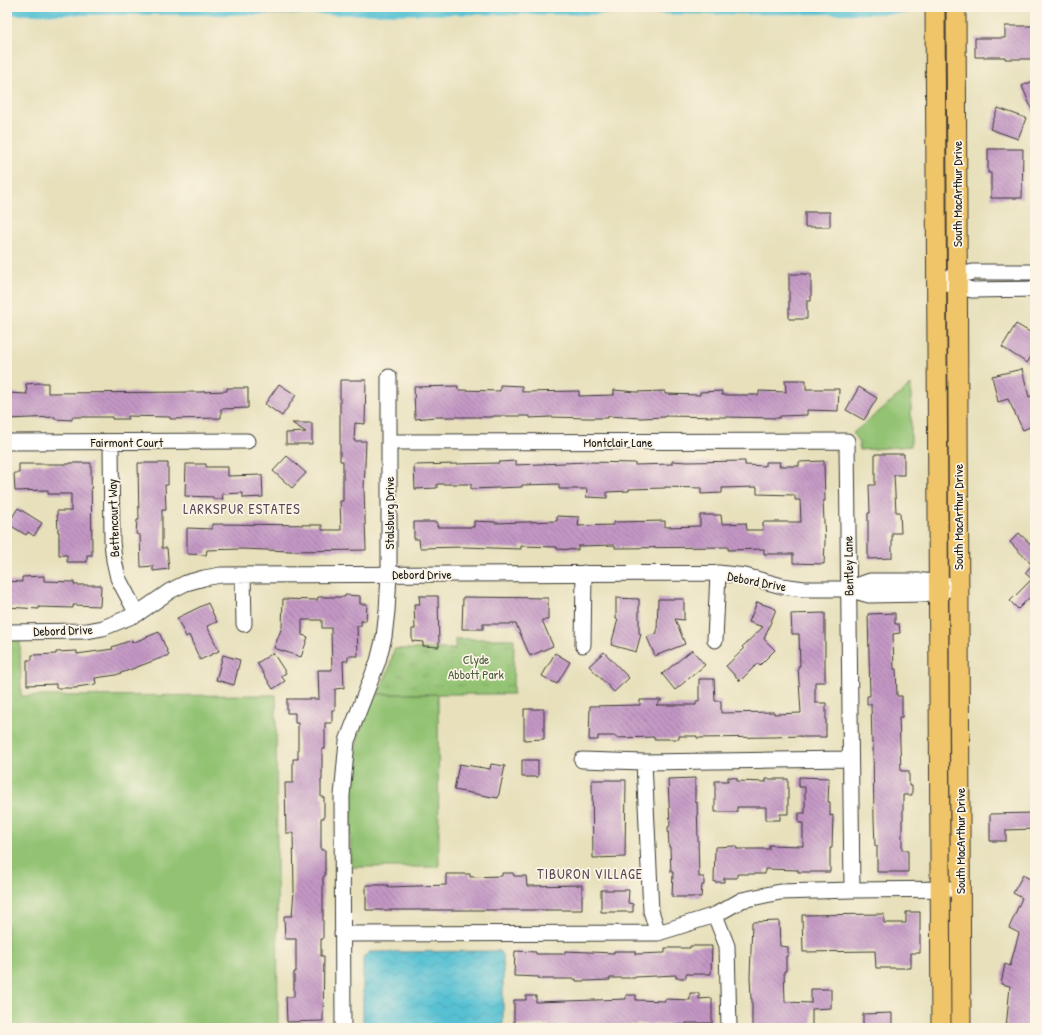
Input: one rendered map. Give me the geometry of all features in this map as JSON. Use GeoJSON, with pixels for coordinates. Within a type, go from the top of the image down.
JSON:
{"type":"FeatureCollection","features":[{"type":"Feature","properties":{"kind":"main road","name":"South MacArthur Drive"},"geometry":{"type":"LineString","coordinates":[[936,7],[941,1028]]}},
{"type":"Feature","properties":{"kind":"main road","name":"South MacArthur Drive"},"geometry":{"type":"LineString","coordinates":[[956,7],[961,1028]]}},
{"type":"Feature","properties":{"kind":"street"},"geometry":{"type":"LineString","coordinates":[[957,281],[973,272],[1035,272]]}},
{"type":"Feature","properties":{"kind":"street"},"geometry":{"type":"LineString","coordinates":[[937,280],[957,281],[972,290],[1035,289]]}},
{"type":"Feature","properties":{"kind":"street","name":"Stalsburg Drive"},"geometry":{"type":"LineString","coordinates":[[343,1028],[342,796],[347,741],[378,661],[384,637],[389,574],[389,377]]}},
{"type":"Feature","properties":{"kind":"street","name":"Fairmont Court"},"geometry":{"type":"LineString","coordinates":[[7,442],[247,441]]}},
{"type":"Feature","properties":{"kind":"street","name":"Bettencourt Way"},"geometry":{"type":"LineString","coordinates":[[111,442],[112,542],[114,560],[118,578],[137,614]]}},
{"type":"Feature","properties":{"kind":"street","name":"Montclair Lane"},"geometry":{"type":"LineString","coordinates":[[390,442],[846,442]]}},
{"type":"Feature","properties":{"kind":"street","name":"Bentley Lane"},"geometry":{"type":"LineString","coordinates":[[846,442],[852,890]]}},
{"type":"Feature","properties":{"kind":"street"},"geometry":{"type":"LineString","coordinates":[[583,645],[584,573]]}},
{"type":"Feature","properties":{"kind":"street","name":"Debord Drive"},"geometry":{"type":"LineString","coordinates":[[7,632],[86,631],[103,628],[137,614],[170,591],[204,578],[221,575],[584,573],[718,574],[745,576],[782,586],[804,589],[848,589],[870,581],[924,581],[938,587],[959,587]]}},
{"type":"Feature","properties":{"kind":"street"},"geometry":{"type":"LineString","coordinates":[[715,640],[718,574]]}},
{"type":"Feature","properties":{"kind":"street"},"geometry":{"type":"LineString","coordinates":[[243,575],[244,624]]}},
{"type":"Feature","properties":{"kind":"street"},"geometry":{"type":"LineString","coordinates":[[582,760],[644,762],[850,759]]}},
{"type":"Feature","properties":{"kind":"street"},"geometry":{"type":"LineString","coordinates":[[644,762],[651,911],[658,932]]}},
{"type":"Feature","properties":{"kind":"street"},"geometry":{"type":"LineString","coordinates":[[342,934],[658,932],[715,914],[742,900],[780,892],[960,889]]}},
{"type":"Feature","properties":{"kind":"street"},"geometry":{"type":"LineString","coordinates":[[715,914],[727,946],[729,1028]]}},
{"type":"Feature","properties":{"kind":"green space"},"geometry":{"type":"Polygon","coordinates":[[[911,385],[911,446],[860,450],[859,444],[853,433],[911,385]]]}},
{"type":"Feature","properties":{"kind":"green space"},"geometry":{"type":"Polygon","coordinates":[[[7,639],[20,639],[21,696],[276,695],[278,1028],[7,1028],[7,639]]]}},
{"type":"Feature","properties":{"kind":"green space","name":"Clyde Abbott Park"},"geometry":{"type":"Polygon","coordinates":[[[455,639],[514,639],[513,694],[378,694],[389,669],[394,649],[455,649],[455,639]]]}},
{"type":"Feature","properties":{"kind":"green space"},"geometry":{"type":"Polygon","coordinates":[[[378,694],[438,694],[439,867],[351,867],[350,807],[353,767],[361,729],[369,708],[378,694]]]}},
{"type":"Feature","properties":{"kind":"water"},"geometry":{"type":"Polygon","coordinates":[[[499,951],[503,956],[503,1024],[498,1028],[367,1028],[363,1024],[363,957],[370,952],[499,951]]]}},
{"type":"Feature","properties":{"kind":"building"},"geometry":{"type":"Polygon","coordinates":[[[1005,26],[1035,26],[1035,59],[975,57],[975,38],[1005,38],[1005,26]]]}},
{"type":"Feature","properties":{"kind":"building"},"geometry":{"type":"Polygon","coordinates":[[[1035,80],[1035,117],[1022,86],[1035,80]]]}},
{"type":"Feature","properties":{"kind":"building"},"geometry":{"type":"Polygon","coordinates":[[[998,108],[1026,118],[1018,139],[990,129],[998,108]]]}},
{"type":"Feature","properties":{"kind":"building"},"geometry":{"type":"Polygon","coordinates":[[[988,149],[1023,149],[1022,198],[991,198],[991,173],[988,173],[988,149]]]}},
{"type":"Feature","properties":{"kind":"building"},"geometry":{"type":"Polygon","coordinates":[[[805,212],[830,212],[830,227],[805,227],[805,212]]]}},
{"type":"Feature","properties":{"kind":"building"},"geometry":{"type":"Polygon","coordinates":[[[789,274],[811,274],[811,301],[807,301],[807,319],[789,319],[789,274]]]}},
{"type":"Feature","properties":{"kind":"building"},"geometry":{"type":"Polygon","coordinates":[[[1016,324],[1035,335],[1035,350],[1027,363],[1002,347],[1016,324]]]}},
{"type":"Feature","properties":{"kind":"building"},"geometry":{"type":"Polygon","coordinates":[[[1022,369],[1029,397],[1035,394],[1035,425],[1023,430],[1008,399],[998,402],[992,376],[1022,369]]]}},
{"type":"Feature","properties":{"kind":"building"},"geometry":{"type":"Polygon","coordinates":[[[340,380],[366,380],[365,424],[355,423],[354,441],[366,441],[364,489],[366,550],[290,551],[242,549],[207,550],[206,555],[187,554],[187,528],[212,529],[212,524],[322,525],[322,530],[341,530],[340,501],[343,501],[343,461],[340,461],[340,380]]]}},
{"type":"Feature","properties":{"kind":"building"},"geometry":{"type":"Polygon","coordinates":[[[785,380],[806,380],[806,389],[839,389],[838,411],[807,410],[807,415],[780,416],[780,418],[665,416],[641,418],[608,416],[608,418],[530,418],[530,416],[493,416],[415,419],[414,387],[458,386],[458,390],[500,391],[500,385],[522,386],[522,392],[579,391],[579,396],[614,395],[614,390],[636,392],[665,391],[665,394],[700,395],[700,392],[722,391],[722,395],[759,395],[759,391],[786,392],[785,380]]]}},
{"type":"Feature","properties":{"kind":"building"},"geometry":{"type":"Polygon","coordinates":[[[48,383],[48,393],[200,392],[227,391],[227,388],[248,388],[248,408],[221,409],[221,418],[170,419],[170,417],[128,416],[128,419],[112,419],[112,417],[72,417],[72,420],[55,419],[55,417],[7,419],[7,393],[27,394],[26,384],[48,383]]]}},
{"type":"Feature","properties":{"kind":"building"},"geometry":{"type":"Polygon","coordinates":[[[279,384],[296,395],[282,416],[265,404],[279,384]]]}},
{"type":"Feature","properties":{"kind":"building"},"geometry":{"type":"Polygon","coordinates":[[[859,387],[877,398],[864,420],[846,410],[859,387]]]}},
{"type":"Feature","properties":{"kind":"building"},"geometry":{"type":"Polygon","coordinates":[[[292,423],[312,423],[312,444],[286,444],[286,433],[306,432],[292,423]]]}},
{"type":"Feature","properties":{"kind":"building"},"geometry":{"type":"Polygon","coordinates":[[[875,454],[904,454],[904,475],[894,475],[896,512],[900,512],[901,533],[892,533],[892,558],[868,559],[868,513],[870,513],[869,485],[875,485],[875,454]]]}},
{"type":"Feature","properties":{"kind":"building"},"geometry":{"type":"Polygon","coordinates":[[[287,456],[306,473],[292,488],[273,471],[287,456]]]}},
{"type":"Feature","properties":{"kind":"building"},"geometry":{"type":"Polygon","coordinates":[[[516,461],[516,465],[587,462],[635,463],[635,465],[672,464],[672,461],[745,461],[745,465],[765,466],[765,462],[780,462],[779,466],[799,466],[799,462],[824,461],[824,564],[793,563],[793,554],[764,554],[764,549],[728,550],[728,547],[615,548],[615,545],[578,546],[578,550],[557,549],[557,547],[521,546],[521,549],[464,547],[420,548],[419,539],[414,539],[414,522],[437,522],[437,527],[474,527],[474,521],[495,523],[557,521],[557,516],[579,517],[578,526],[614,525],[614,522],[665,521],[665,527],[700,526],[700,515],[721,515],[722,524],[746,523],[747,530],[763,530],[763,522],[801,522],[800,500],[795,500],[795,495],[757,494],[757,487],[722,488],[722,493],[701,494],[701,488],[665,487],[629,489],[629,491],[607,492],[607,498],[586,497],[587,489],[559,489],[559,484],[471,489],[471,484],[437,484],[437,488],[415,489],[414,465],[499,463],[516,461]]]}},
{"type":"Feature","properties":{"kind":"building"},"geometry":{"type":"Polygon","coordinates":[[[91,463],[92,555],[87,555],[87,562],[67,562],[67,555],[59,555],[57,511],[71,511],[71,494],[48,494],[48,490],[15,491],[14,473],[19,473],[19,464],[91,463]]]}},
{"type":"Feature","properties":{"kind":"building"},"geometry":{"type":"Polygon","coordinates":[[[138,463],[168,463],[168,485],[165,485],[166,510],[162,510],[162,548],[167,548],[169,569],[153,571],[153,566],[141,567],[140,535],[136,534],[137,520],[139,520],[138,463]]]}},
{"type":"Feature","properties":{"kind":"building"},"geometry":{"type":"Polygon","coordinates":[[[186,464],[206,464],[206,467],[228,467],[228,476],[262,475],[263,497],[243,498],[243,493],[222,494],[223,499],[213,499],[213,497],[185,496],[186,464]]]}},
{"type":"Feature","properties":{"kind":"building"},"geometry":{"type":"Polygon","coordinates":[[[18,508],[42,523],[34,536],[28,532],[26,535],[8,524],[18,508]]]}},
{"type":"Feature","properties":{"kind":"building"},"geometry":{"type":"Polygon","coordinates":[[[1019,533],[1035,548],[1035,592],[1018,609],[1010,601],[1032,579],[1025,573],[1032,565],[1010,542],[1019,533]]]}},
{"type":"Feature","properties":{"kind":"building"},"geometry":{"type":"Polygon","coordinates":[[[44,576],[44,581],[74,582],[74,585],[101,585],[100,606],[73,605],[73,608],[39,607],[39,609],[7,607],[7,581],[22,582],[22,577],[44,576]]]}},
{"type":"Feature","properties":{"kind":"building"},"geometry":{"type":"Polygon","coordinates":[[[345,595],[360,596],[360,604],[367,604],[366,621],[361,621],[361,626],[357,626],[358,656],[348,656],[348,661],[343,661],[344,688],[335,689],[335,710],[332,710],[332,723],[325,723],[325,749],[322,749],[321,797],[324,797],[324,818],[321,818],[321,850],[325,850],[325,876],[323,877],[323,939],[321,939],[321,956],[324,956],[323,1021],[287,1022],[286,997],[294,997],[296,939],[285,939],[284,916],[292,916],[294,891],[293,833],[286,833],[285,783],[293,783],[293,759],[298,759],[298,723],[295,723],[295,713],[287,713],[287,699],[319,699],[318,670],[332,670],[331,628],[322,628],[322,620],[302,620],[302,635],[308,637],[301,657],[274,648],[282,627],[283,599],[317,600],[318,597],[345,597],[345,595]]]}},
{"type":"Feature","properties":{"kind":"building"},"geometry":{"type":"Polygon","coordinates":[[[419,596],[438,596],[439,647],[423,646],[423,642],[412,641],[412,629],[415,629],[414,604],[420,604],[419,596]]]}},
{"type":"Feature","properties":{"kind":"building"},"geometry":{"type":"Polygon","coordinates":[[[463,597],[548,598],[548,620],[542,620],[553,646],[530,656],[516,624],[483,624],[483,629],[462,629],[463,597]]]}},
{"type":"Feature","properties":{"kind":"building"},"geometry":{"type":"Polygon","coordinates":[[[616,598],[639,599],[639,633],[641,634],[636,652],[611,645],[618,619],[616,619],[616,598]]]}},
{"type":"Feature","properties":{"kind":"building"},"geometry":{"type":"Polygon","coordinates":[[[658,599],[684,599],[684,620],[675,619],[685,644],[655,656],[647,637],[657,633],[658,599]]]}},
{"type":"Feature","properties":{"kind":"building"},"geometry":{"type":"Polygon","coordinates":[[[757,602],[776,609],[764,639],[775,650],[760,665],[758,663],[740,681],[726,666],[744,649],[742,647],[763,627],[749,622],[757,602]]]}},
{"type":"Feature","properties":{"kind":"building"},"geometry":{"type":"Polygon","coordinates":[[[208,603],[217,622],[207,626],[219,651],[200,660],[189,635],[186,637],[177,618],[208,603]]]}},
{"type":"Feature","properties":{"kind":"building"},"geometry":{"type":"Polygon","coordinates":[[[825,613],[825,682],[815,682],[815,703],[826,703],[826,737],[697,738],[697,736],[679,736],[679,739],[654,739],[654,737],[616,738],[616,736],[598,736],[598,740],[589,740],[590,706],[640,705],[640,700],[662,700],[656,705],[696,705],[696,701],[699,701],[699,679],[714,679],[715,701],[721,701],[721,713],[801,713],[798,666],[800,666],[799,634],[792,634],[791,614],[825,613]]]}},
{"type":"Feature","properties":{"kind":"building"},"geometry":{"type":"Polygon","coordinates":[[[895,613],[895,624],[899,624],[900,633],[893,634],[894,669],[896,669],[897,696],[902,696],[902,717],[899,717],[901,771],[909,771],[909,786],[912,786],[912,795],[903,795],[902,850],[908,850],[908,872],[877,872],[871,704],[867,704],[867,696],[870,696],[868,614],[895,613]]]}},
{"type":"Feature","properties":{"kind":"building"},"geometry":{"type":"Polygon","coordinates":[[[159,632],[169,655],[116,675],[95,678],[96,684],[77,688],[56,688],[56,684],[27,685],[27,660],[32,660],[32,655],[77,651],[77,654],[113,649],[112,647],[132,640],[132,643],[159,632]]]}},
{"type":"Feature","properties":{"kind":"building"},"geometry":{"type":"Polygon","coordinates":[[[692,650],[705,665],[675,690],[662,674],[692,650]]]}},
{"type":"Feature","properties":{"kind":"building"},"geometry":{"type":"Polygon","coordinates":[[[604,652],[629,678],[614,692],[589,666],[604,652]]]}},
{"type":"Feature","properties":{"kind":"building"},"geometry":{"type":"Polygon","coordinates":[[[273,653],[286,673],[281,676],[285,681],[273,689],[257,663],[273,653]]]}},
{"type":"Feature","properties":{"kind":"building"},"geometry":{"type":"Polygon","coordinates":[[[555,653],[570,662],[557,684],[542,676],[555,653]]]}},
{"type":"Feature","properties":{"kind":"building"},"geometry":{"type":"Polygon","coordinates":[[[223,655],[240,660],[234,685],[216,680],[223,655]]]}},
{"type":"Feature","properties":{"kind":"building"},"geometry":{"type":"Polygon","coordinates":[[[524,709],[544,709],[544,739],[524,740],[524,709]]]}},
{"type":"Feature","properties":{"kind":"building"},"geometry":{"type":"Polygon","coordinates":[[[522,760],[538,760],[538,777],[522,777],[522,760]]]}},
{"type":"Feature","properties":{"kind":"building"},"geometry":{"type":"Polygon","coordinates":[[[459,764],[490,769],[491,764],[505,766],[498,798],[454,790],[459,764]]]}},
{"type":"Feature","properties":{"kind":"building"},"geometry":{"type":"Polygon","coordinates":[[[728,777],[737,778],[737,781],[766,782],[766,779],[788,779],[788,814],[780,814],[780,820],[766,820],[766,807],[737,807],[737,812],[715,812],[715,781],[728,781],[728,777]]]}},
{"type":"Feature","properties":{"kind":"building"},"geometry":{"type":"Polygon","coordinates":[[[799,777],[829,778],[828,802],[830,802],[830,816],[833,815],[832,848],[830,848],[830,872],[798,872],[798,870],[765,869],[765,874],[737,874],[737,878],[724,878],[724,882],[714,882],[715,847],[736,846],[737,849],[769,849],[769,845],[803,846],[803,823],[799,823],[799,813],[805,813],[805,787],[799,787],[799,777]]]}},
{"type":"Feature","properties":{"kind":"building"},"geometry":{"type":"Polygon","coordinates":[[[695,778],[699,877],[704,877],[704,885],[702,885],[701,897],[672,897],[673,872],[671,872],[669,847],[668,827],[670,826],[668,779],[695,778]]]}},
{"type":"Feature","properties":{"kind":"building"},"geometry":{"type":"Polygon","coordinates":[[[592,780],[626,780],[625,857],[593,858],[592,780]]]}},
{"type":"Feature","properties":{"kind":"building"},"geometry":{"type":"Polygon","coordinates":[[[1035,813],[1035,829],[1006,830],[1006,841],[990,841],[990,814],[1035,813]]]}},
{"type":"Feature","properties":{"kind":"building"},"geometry":{"type":"Polygon","coordinates":[[[502,873],[513,873],[514,876],[526,876],[527,886],[582,885],[582,910],[366,910],[366,885],[388,885],[388,887],[446,885],[446,874],[470,874],[470,877],[502,876],[502,873]]]}},
{"type":"Feature","properties":{"kind":"building"},"geometry":{"type":"Polygon","coordinates":[[[1023,875],[1035,882],[1035,962],[1031,976],[1033,977],[1030,995],[1033,995],[1032,1028],[1006,1028],[1010,986],[1001,984],[1005,964],[1010,966],[1019,933],[1009,928],[1022,898],[1013,893],[1023,875]]]}},
{"type":"Feature","properties":{"kind":"building"},"geometry":{"type":"Polygon","coordinates":[[[601,890],[629,890],[628,903],[633,904],[633,912],[601,912],[601,890]]]}},
{"type":"Feature","properties":{"kind":"building"},"geometry":{"type":"Polygon","coordinates":[[[906,912],[920,912],[920,953],[911,953],[911,968],[876,968],[875,951],[803,952],[802,915],[884,914],[884,923],[906,923],[906,912]]]}},
{"type":"Feature","properties":{"kind":"building"},"geometry":{"type":"Polygon","coordinates":[[[779,921],[780,946],[788,947],[788,956],[786,956],[786,971],[784,971],[785,1002],[811,1003],[811,989],[831,989],[831,1008],[812,1009],[812,1026],[786,1025],[786,1028],[752,1028],[750,977],[752,922],[779,921]]]}},
{"type":"Feature","properties":{"kind":"building"},"geometry":{"type":"Polygon","coordinates":[[[690,946],[712,946],[711,974],[686,974],[686,978],[676,978],[676,975],[610,978],[610,980],[586,981],[576,981],[576,979],[539,979],[539,977],[514,976],[515,951],[536,952],[536,954],[565,954],[565,951],[614,953],[614,951],[635,951],[635,954],[665,953],[665,948],[690,948],[690,946]]]}},
{"type":"Feature","properties":{"kind":"building"},"geometry":{"type":"Polygon","coordinates":[[[690,993],[699,993],[699,999],[712,998],[712,1023],[686,1023],[686,1025],[637,1024],[610,1027],[560,1025],[560,1027],[549,1027],[549,1025],[514,1026],[514,1000],[526,1000],[526,996],[536,996],[536,1002],[626,999],[626,995],[636,995],[636,1000],[665,1001],[665,999],[690,1000],[690,993]]]}},
{"type":"Feature","properties":{"kind":"building"},"geometry":{"type":"Polygon","coordinates":[[[892,1013],[892,1026],[863,1026],[863,1014],[892,1013]]]}},
{"type":"Feature","properties":{"kind":"waterway"},"geometry":{"type":"LineString","coordinates":[[7,9],[905,8]]}},
{"type":"Feature","properties":{"kind":"district","name":"LARKSPUR ESTATES"},"geometry":{"type":"Point","coordinates":[242,508]}},
{"type":"Feature","properties":{"kind":"district","name":"TIBURON VILLAGE"},"geometry":{"type":"Point","coordinates":[590,873]}}]}
